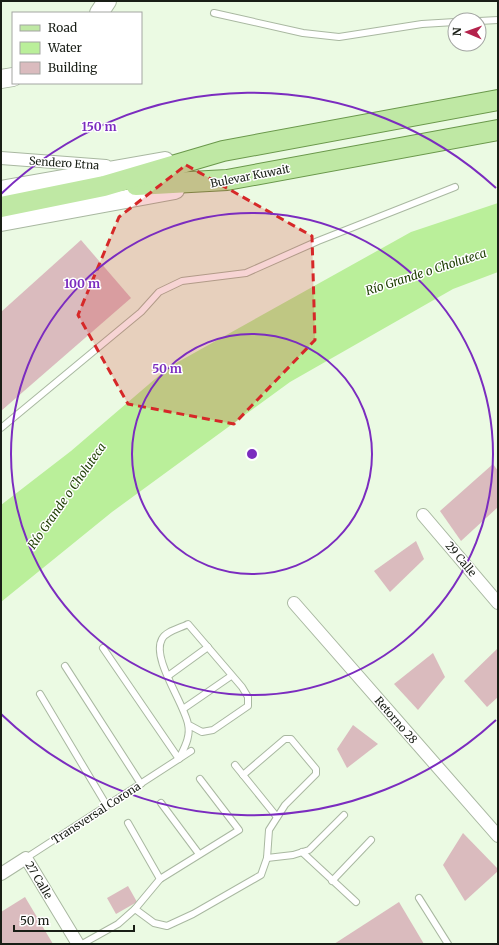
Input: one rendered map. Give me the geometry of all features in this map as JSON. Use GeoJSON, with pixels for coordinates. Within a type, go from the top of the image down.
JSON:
{"type":"FeatureCollection","features":[{"type":"Feature","properties":{"kind":"main road"},"geometry":{"type":"LineString","coordinates":[[100,12],[107,1]]}},
{"type":"Feature","properties":{"kind":"main road"},"geometry":{"type":"LineString","coordinates":[[1,79],[12,77]]}},
{"type":"Feature","properties":{"kind":"main road"},"geometry":{"type":"LineString","coordinates":[[1,190],[498,100]]}},
{"type":"Feature","properties":{"kind":"main road","name":"Bulevar Kuwait"},"geometry":{"type":"LineString","coordinates":[[1,222],[498,130]]}},
{"type":"Feature","properties":{"kind":"main road"},"geometry":{"type":"LineString","coordinates":[[1,207],[96,188],[223,151]]}},
{"type":"Feature","properties":{"kind":"main road"},"geometry":{"type":"LineString","coordinates":[[96,188],[227,180]]}},
{"type":"Feature","properties":{"kind":"street","name":"Sendero Etna"},"geometry":{"type":"LineString","coordinates":[[1,158],[127,167]]}},
{"type":"Feature","properties":{"kind":"street","name":"29 Calle"},"geometry":{"type":"LineString","coordinates":[[423,515],[498,603]]}},
{"type":"Feature","properties":{"kind":"street","name":"Retorno 28"},"geometry":{"type":"LineString","coordinates":[[294,603],[498,836]]}},
{"type":"Feature","properties":{"kind":"street","name":"Transversal Corona"},"geometry":{"type":"LineString","coordinates":[[1,874],[26,858]]}},
{"type":"Feature","properties":{"kind":"street","name":"27 Calle"},"geometry":{"type":"LineString","coordinates":[[26,858],[78,944]]}},
{"type":"Feature","properties":{"kind":"lane"},"geometry":{"type":"LineString","coordinates":[[214,13],[303,32],[339,37],[422,24],[447,22]]}},
{"type":"Feature","properties":{"kind":"lane"},"geometry":{"type":"LineString","coordinates":[[487,21],[498,20]]}},
{"type":"Feature","properties":{"kind":"lane"},"geometry":{"type":"LineString","coordinates":[[1,428],[141,312],[159,292],[182,281],[246,272],[318,241],[455,187]]}},
{"type":"Feature","properties":{"kind":"lane"},"geometry":{"type":"LineString","coordinates":[[179,759],[189,737],[189,725],[159,654],[162,639],[169,632],[188,624],[242,687],[248,697],[248,706],[213,730],[202,732],[189,725]]}},
{"type":"Feature","properties":{"kind":"lane"},"geometry":{"type":"LineString","coordinates":[[168,676],[208,647]]}},
{"type":"Feature","properties":{"kind":"lane"},"geometry":{"type":"LineString","coordinates":[[103,648],[179,759]]}},
{"type":"Feature","properties":{"kind":"lane"},"geometry":{"type":"LineString","coordinates":[[64,666],[141,784]]}},
{"type":"Feature","properties":{"kind":"lane"},"geometry":{"type":"LineString","coordinates":[[183,709],[231,676]]}},
{"type":"Feature","properties":{"kind":"lane"},"geometry":{"type":"LineString","coordinates":[[40,694],[107,806]]}},
{"type":"Feature","properties":{"kind":"lane"},"geometry":{"type":"LineString","coordinates":[[135,909],[154,923],[167,926],[193,914],[261,875],[267,858],[269,830],[285,805],[316,774],[316,769],[291,739],[285,739],[243,775]]}},
{"type":"Feature","properties":{"kind":"lane","name":"Transversal Corona"},"geometry":{"type":"LineString","coordinates":[[26,858],[191,752]]}},
{"type":"Feature","properties":{"kind":"lane"},"geometry":{"type":"LineString","coordinates":[[235,765],[277,817]]}},
{"type":"Feature","properties":{"kind":"lane"},"geometry":{"type":"LineString","coordinates":[[82,944],[118,924],[135,909],[160,878],[239,830],[200,779]]}},
{"type":"Feature","properties":{"kind":"lane"},"geometry":{"type":"LineString","coordinates":[[161,803],[199,854]]}},
{"type":"Feature","properties":{"kind":"lane"},"geometry":{"type":"LineString","coordinates":[[267,858],[309,850],[344,814]]}},
{"type":"Feature","properties":{"kind":"lane"},"geometry":{"type":"LineString","coordinates":[[128,823],[160,878]]}},
{"type":"Feature","properties":{"kind":"lane"},"geometry":{"type":"LineString","coordinates":[[332,881],[371,840]]}},
{"type":"Feature","properties":{"kind":"lane"},"geometry":{"type":"LineString","coordinates":[[302,852],[356,902]]}},
{"type":"Feature","properties":{"kind":"lane"},"geometry":{"type":"LineString","coordinates":[[419,898],[448,944]]}},
{"type":"Feature","properties":{"kind":"highlighted area"},"geometry":{"type":"Polygon","coordinates":[[[186,165],[312,236],[315,340],[234,424],[128,404],[78,315],[119,217],[186,165]]]}},
{"type":"Feature","properties":{"kind":"water","name":"Río Grande o Choluteca"},"geometry":{"type":"Polygon","coordinates":[[[498,203],[498,272],[453,289],[290,382],[112,512],[1,602],[1,505],[71,451],[169,367],[411,232],[498,203]]]}},
{"type":"Feature","properties":{"kind":"building"},"geometry":{"type":"Polygon","coordinates":[[[81,240],[131,298],[1,411],[1,312],[81,240]]]}},
{"type":"Feature","properties":{"kind":"building"},"geometry":{"type":"Polygon","coordinates":[[[493,464],[498,471],[498,507],[461,541],[440,511],[493,464]]]}},
{"type":"Feature","properties":{"kind":"building"},"geometry":{"type":"Polygon","coordinates":[[[416,541],[424,559],[390,592],[374,571],[416,541]]]}},
{"type":"Feature","properties":{"kind":"building"},"geometry":{"type":"Polygon","coordinates":[[[498,648],[498,697],[487,707],[464,681],[498,648]]]}},
{"type":"Feature","properties":{"kind":"building"},"geometry":{"type":"Polygon","coordinates":[[[433,653],[445,677],[418,710],[394,684],[433,653]]]}},
{"type":"Feature","properties":{"kind":"building"},"geometry":{"type":"Polygon","coordinates":[[[353,725],[378,744],[347,768],[337,749],[353,725]]]}},
{"type":"Feature","properties":{"kind":"building"},"geometry":{"type":"Polygon","coordinates":[[[463,833],[498,869],[498,871],[465,901],[443,865],[463,833]]]}},
{"type":"Feature","properties":{"kind":"building"},"geometry":{"type":"Polygon","coordinates":[[[128,886],[137,902],[116,914],[107,898],[128,886]]]}},
{"type":"Feature","properties":{"kind":"building"},"geometry":{"type":"Polygon","coordinates":[[[25,897],[53,944],[1,944],[1,912],[25,897]]]}},
{"type":"Feature","properties":{"kind":"building"},"geometry":{"type":"Polygon","coordinates":[[[399,902],[424,944],[334,944],[399,902]]]}}]}
